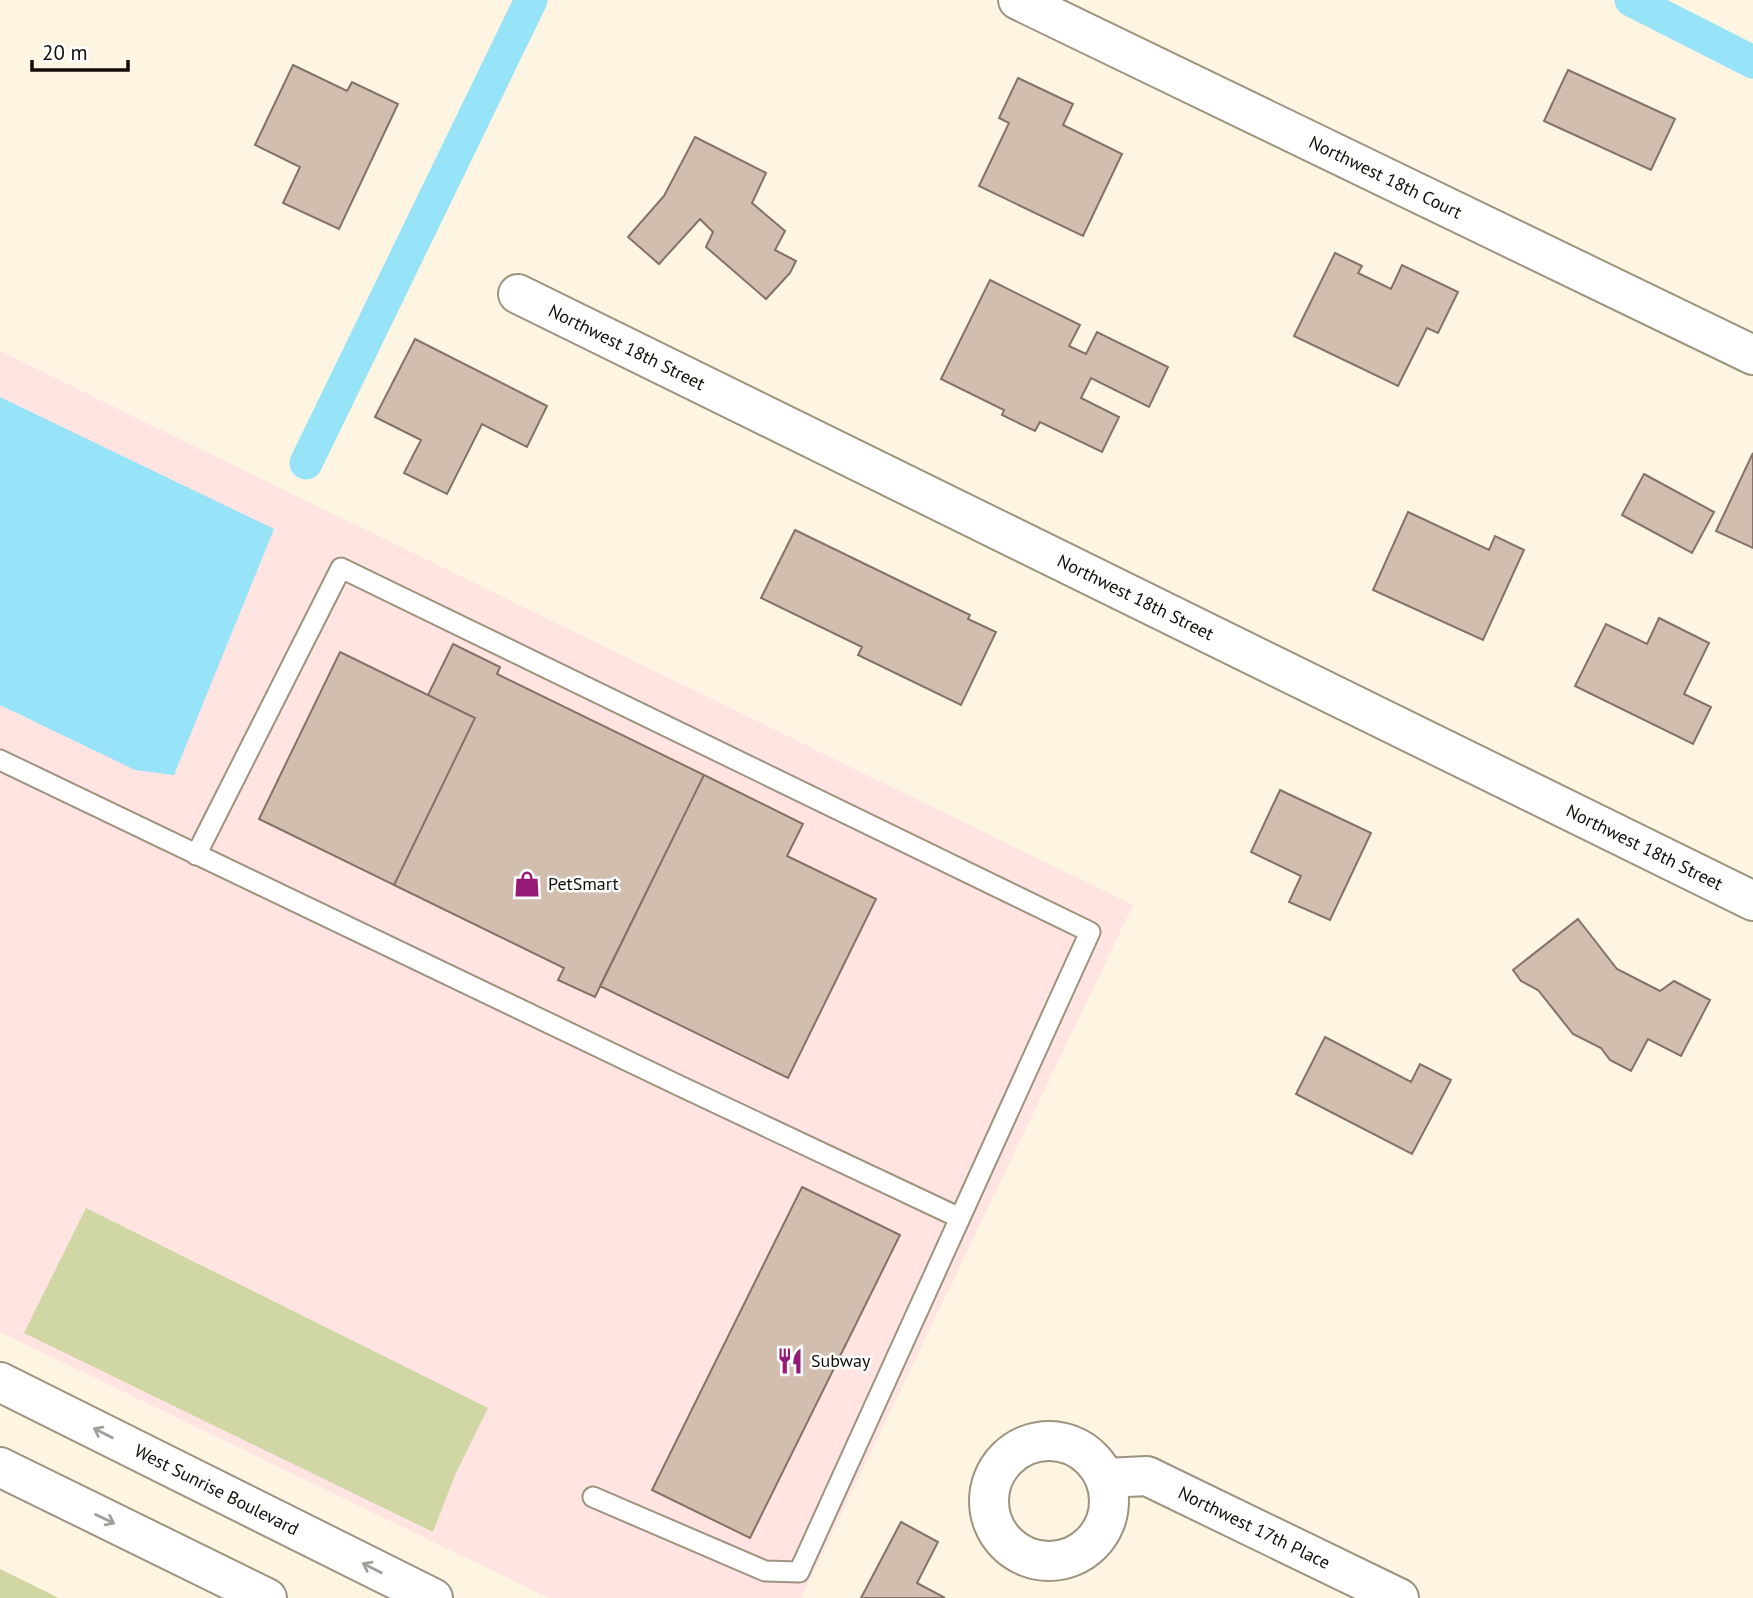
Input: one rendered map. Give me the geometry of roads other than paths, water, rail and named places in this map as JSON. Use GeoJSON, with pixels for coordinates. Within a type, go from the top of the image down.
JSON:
{"type":"FeatureCollection","features":[{"type":"Feature","properties":{"kind":"main road","name":"Northwest 18th Court"},"geometry":{"type":"LineString","coordinates":[[1018,0],[1753,355]]}},
{"type":"Feature","properties":{"kind":"main road","name":"Northwest 18th Street"},"geometry":{"type":"LineString","coordinates":[[518,294],[1753,901]]}},
{"type":"Feature","properties":{"kind":"main road","name":"West Sunrise Boulevard"},"geometry":{"type":"LineString","coordinates":[[0,1382],[433,1598]]}},
{"type":"Feature","properties":{"kind":"main road"},"geometry":{"type":"LineString","coordinates":[[0,1467],[267,1598]]}},
{"type":"Feature","properties":{"kind":"main road","name":"Northwest 17th Place"},"geometry":{"type":"LineString","coordinates":[[1105,1478],[1147,1476],[1399,1598]]}},
{"type":"Feature","properties":{"kind":"lane"},"geometry":{"type":"LineString","coordinates":[[196,855],[341,568],[1090,932],[799,1572],[765,1571],[593,1497]]}},
{"type":"Feature","properties":{"kind":"lane"},"geometry":{"type":"LineString","coordinates":[[0,760],[960,1218]]}},
{"type":"Feature","properties":{"kind":"water"},"geometry":{"type":"Polygon","coordinates":[[[0,397],[274,529],[174,775],[135,770],[0,705],[0,397]]]}},
{"type":"Feature","properties":{"kind":"waterway"},"geometry":{"type":"LineString","coordinates":[[306,463],[531,0]]}},
{"type":"Feature","properties":{"kind":"waterway"},"geometry":{"type":"LineString","coordinates":[[1631,0],[1753,62]]}},
{"type":"Feature","properties":{"kind":"place","name":"PetSmart"},"geometry":{"type":"Point","coordinates":[527,884]}},
{"type":"Feature","properties":{"kind":"place","name":"Subway"},"geometry":{"type":"Point","coordinates":[790,1361]}}]}
